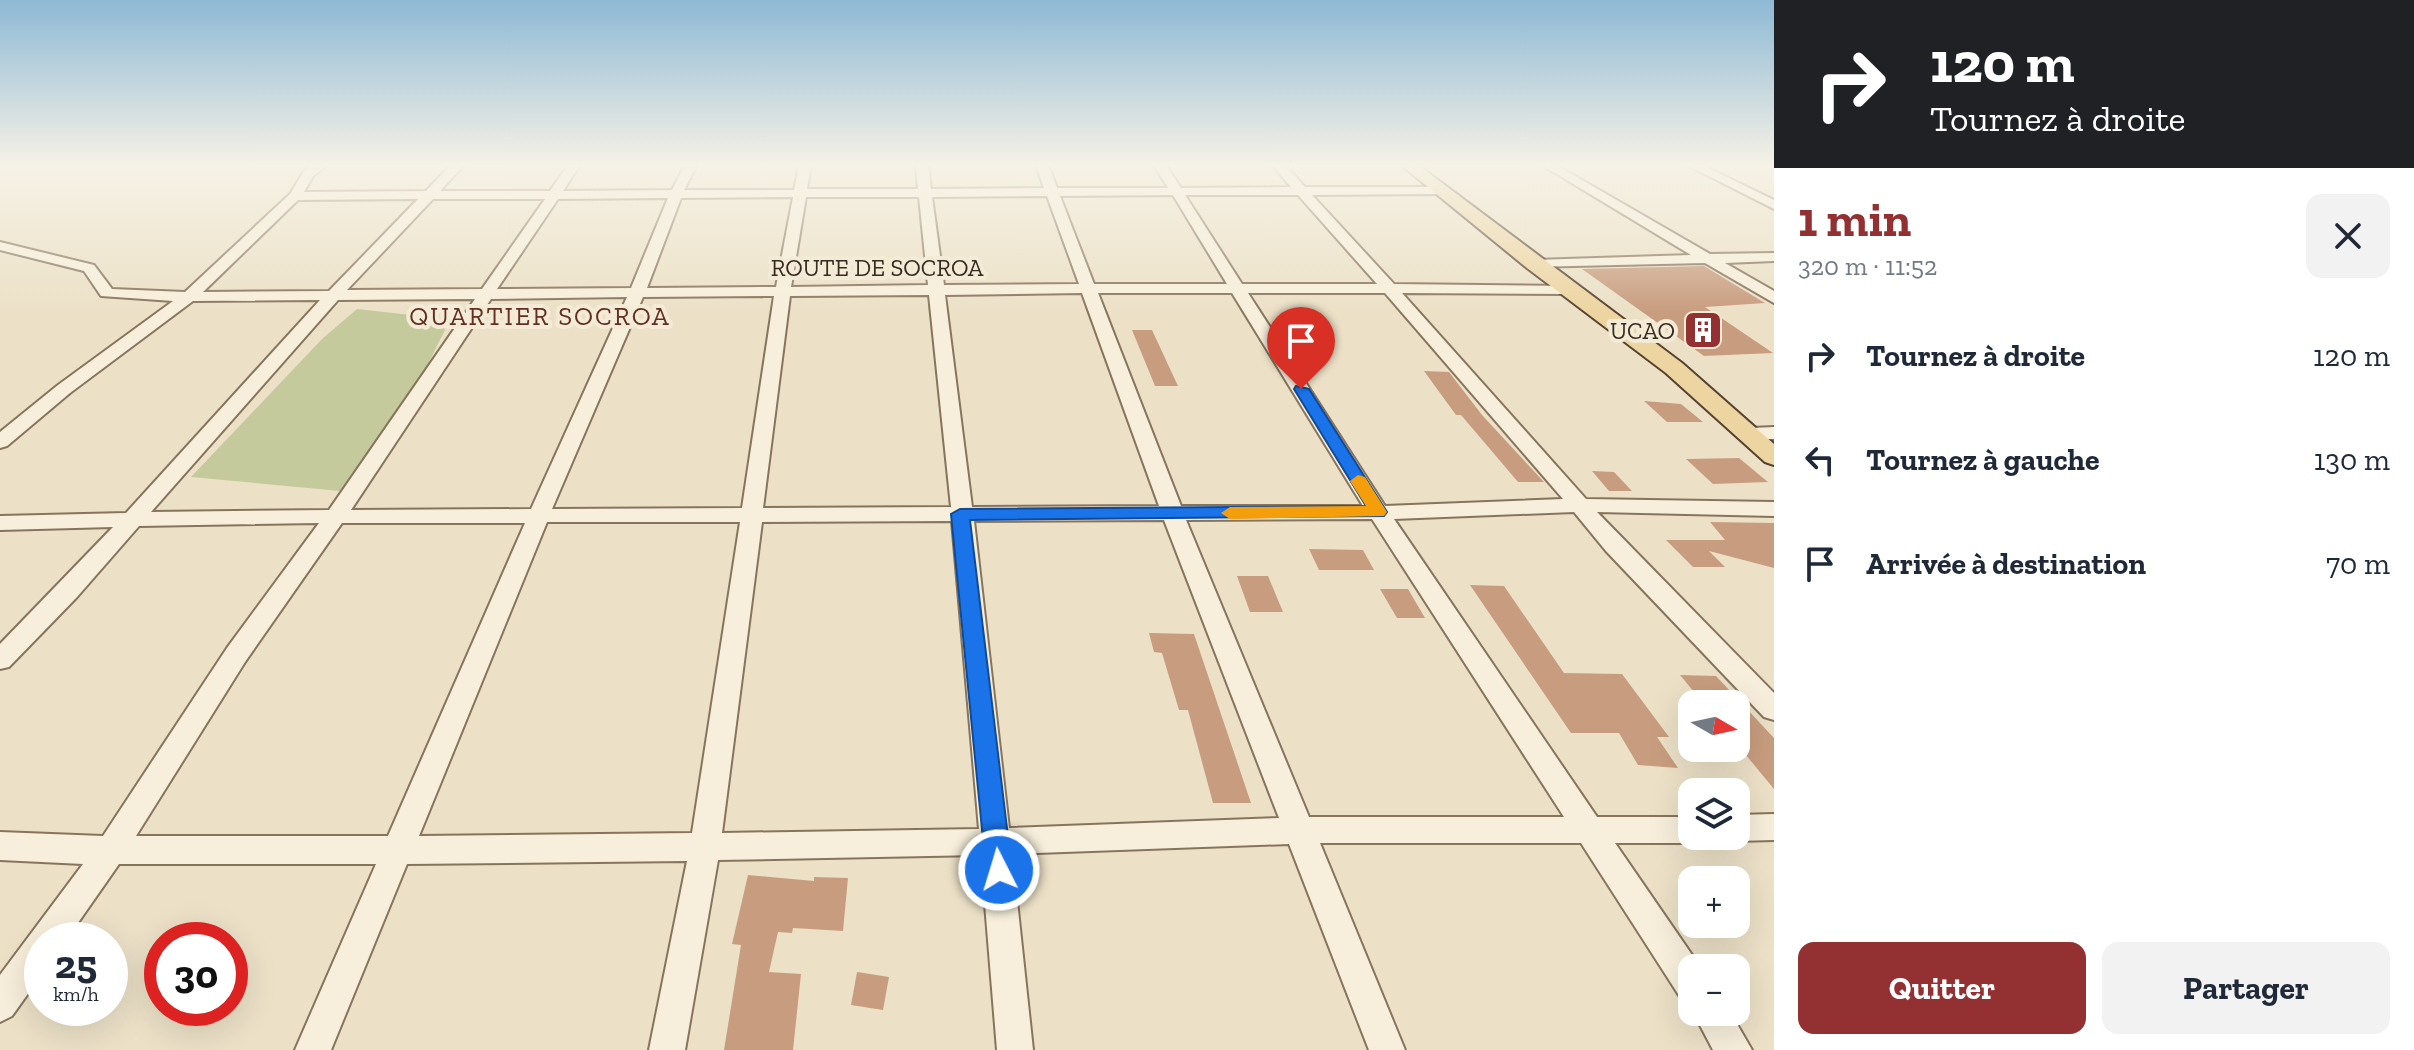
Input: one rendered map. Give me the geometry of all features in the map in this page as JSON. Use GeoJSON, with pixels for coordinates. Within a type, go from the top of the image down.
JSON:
{"type":"FeatureCollection","features":[{"type":"Feature","properties":{"kind":"main road"},"geometry":{"type":"LineString","coordinates":[[1472,214],[1566,289],[1674,368],[1774,457]]}},
{"type":"Feature","properties":{"kind":"street"},"geometry":{"type":"LineString","coordinates":[[0,442],[64,389],[189,297],[276,214]]}},
{"type":"Feature","properties":{"kind":"street"},"geometry":{"type":"LineString","coordinates":[[0,660],[69,591],[129,518],[412,214]]}},
{"type":"Feature","properties":{"kind":"street"},"geometry":{"type":"LineString","coordinates":[[59,922],[111,850],[236,655],[335,517],[542,214]]}},
{"type":"Feature","properties":{"kind":"street"},"geometry":{"type":"LineString","coordinates":[[313,1050],[668,214]]}},
{"type":"Feature","properties":{"kind":"street"},"geometry":{"type":"LineString","coordinates":[[667,1050],[705,846],[796,214]]}},
{"type":"Feature","properties":{"kind":"street"},"geometry":{"type":"LineString","coordinates":[[927,214],[997,840],[1015,1050]]}},
{"type":"Feature","properties":{"kind":"street"},"geometry":{"type":"LineString","coordinates":[[1060,214],[1173,514],[1387,1050]]}},
{"type":"Feature","properties":{"kind":"street"},"geometry":{"type":"LineString","coordinates":[[1191,214],[1378,512],[1678,964]]}},
{"type":"Feature","properties":{"kind":"street"},"geometry":{"type":"LineString","coordinates":[[1323,214],[1643,577],[1774,710]]}},
{"type":"Feature","properties":{"kind":"street"},"geometry":{"type":"LineString","coordinates":[[1635,214],[1774,298]]}},
{"type":"Feature","properties":{"kind":"street","name":"ROUTE DE SOCROA"},"geometry":{"type":"LineString","coordinates":[[0,246],[89,268],[107,293],[189,297],[1088,289],[1566,289]]}},
{"type":"Feature","properties":{"kind":"street"},"geometry":{"type":"LineString","coordinates":[[1534,264],[1774,257]]}},
{"type":"Feature","properties":{"kind":"street"},"geometry":{"type":"LineString","coordinates":[[1751,434],[1774,433]]}},
{"type":"Feature","properties":{"kind":"street"},"geometry":{"type":"LineString","coordinates":[[0,523],[129,518],[1378,512],[1519,510],[1581,505],[1774,509]]}},
{"type":"Feature","properties":{"kind":"street"},"geometry":{"type":"LineString","coordinates":[[1750,828],[1774,827]]}},
{"type":"Feature","properties":{"kind":"street"},"geometry":{"type":"LineString","coordinates":[[0,846],[111,850],[397,850],[997,840],[1301,830],[1678,830]]}},
{"type":"Feature","properties":{"kind":"street"},"geometry":{"type":"LineString","coordinates":[[0,1004],[24,971]]}},
{"type":"Feature","properties":{"kind":"street"},"geometry":{"type":"LineString","coordinates":[[1718,1026],[1734,1050]]}},
{"type":"Feature","properties":{"kind":"green space"},"geometry":{"type":"Polygon","coordinates":[[[357,309],[438,318],[445,330],[418,384],[340,491],[191,477],[322,339],[357,309]]]}},
{"type":"Feature","properties":{"kind":"building","name":"UCAO"},"geometry":{"type":"Polygon","coordinates":[[[1704,266],[1765,303],[1705,307],[1773,353],[1704,356],[1582,269],[1704,266]]]}},
{"type":"Feature","properties":{"kind":"building"},"geometry":{"type":"Polygon","coordinates":[[[1132,330],[1152,330],[1178,386],[1155,386],[1132,330]]]}},
{"type":"Feature","properties":{"kind":"building"},"geometry":{"type":"Polygon","coordinates":[[[1424,371],[1449,372],[1482,415],[1544,482],[1518,482],[1461,415],[1456,415],[1424,371]]]}},
{"type":"Feature","properties":{"kind":"building"},"geometry":{"type":"Polygon","coordinates":[[[1644,401],[1681,404],[1703,422],[1667,422],[1644,401]]]}},
{"type":"Feature","properties":{"kind":"building"},"geometry":{"type":"Polygon","coordinates":[[[1739,458],[1768,482],[1713,484],[1686,459],[1739,458]]]}},
{"type":"Feature","properties":{"kind":"building"},"geometry":{"type":"Polygon","coordinates":[[[1592,471],[1614,472],[1632,491],[1609,491],[1592,471]]]}},
{"type":"Feature","properties":{"kind":"building"},"geometry":{"type":"Polygon","coordinates":[[[1710,522],[1774,523],[1774,568],[1709,551],[1725,567],[1693,567],[1666,540],[1725,540],[1710,522]]]}},
{"type":"Feature","properties":{"kind":"building"},"geometry":{"type":"Polygon","coordinates":[[[1309,549],[1363,550],[1374,570],[1319,570],[1309,549]]]}},
{"type":"Feature","properties":{"kind":"building"},"geometry":{"type":"Polygon","coordinates":[[[1237,576],[1268,576],[1283,612],[1250,612],[1237,576]]]}},
{"type":"Feature","properties":{"kind":"building"},"geometry":{"type":"Polygon","coordinates":[[[1470,585],[1504,586],[1564,673],[1622,674],[1669,737],[1657,737],[1678,768],[1638,765],[1619,733],[1571,733],[1470,585]]]}},
{"type":"Feature","properties":{"kind":"building"},"geometry":{"type":"Polygon","coordinates":[[[1380,589],[1408,589],[1425,618],[1397,618],[1380,589]]]}},
{"type":"Feature","properties":{"kind":"building"},"geometry":{"type":"Polygon","coordinates":[[[1149,633],[1194,634],[1251,803],[1213,803],[1188,710],[1179,710],[1162,653],[1154,652],[1149,633]]]}},
{"type":"Feature","properties":{"kind":"building"},"geometry":{"type":"Polygon","coordinates":[[[1680,675],[1716,676],[1729,690],[1692,690],[1680,675]]]}},
{"type":"Feature","properties":{"kind":"building"},"geometry":{"type":"Polygon","coordinates":[[[1750,712],[1774,738],[1774,789],[1750,760],[1750,712]]]}},
{"type":"Feature","properties":{"kind":"building"},"geometry":{"type":"Polygon","coordinates":[[[748,875],[814,881],[814,877],[848,878],[843,931],[793,928],[792,933],[778,932],[769,972],[801,974],[793,1050],[724,1050],[741,945],[732,944],[748,875]]]}},
{"type":"Feature","properties":{"kind":"building"},"geometry":{"type":"Polygon","coordinates":[[[857,972],[889,977],[883,1010],[851,1005],[857,972]]]}},
{"type":"Feature","properties":{"kind":"slow traffic"},"geometry":{"type":"LineString","coordinates":[[1230,513],[1378,512],[1358,481]]}},
{"type":"Feature","properties":{"kind":"place","name":"UCAO"},"geometry":{"type":"Point","coordinates":[1703,330]}},
{"type":"Feature","properties":{"kind":"district","name":"QUARTIER SOCROA"},"geometry":{"type":"Point","coordinates":[540,316]}},
{"type":"Feature","properties":{"kind":"route"},"geometry":{"type":"LineString","coordinates":[[999,870],[978,653],[960,514],[1378,512],[1301,389]]}}]}
